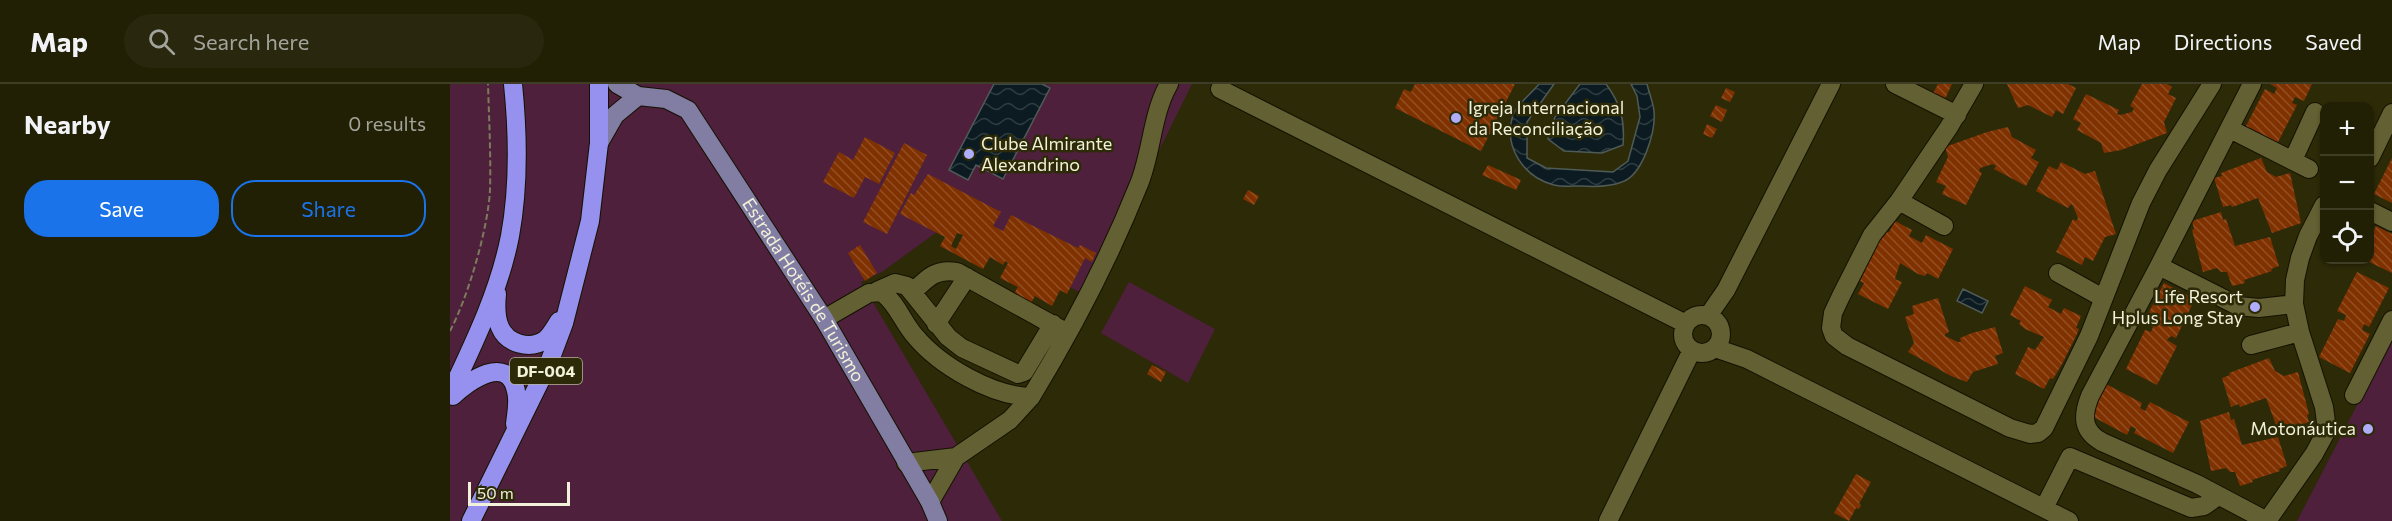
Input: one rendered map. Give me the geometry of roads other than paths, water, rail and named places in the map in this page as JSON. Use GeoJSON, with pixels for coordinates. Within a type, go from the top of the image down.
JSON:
{"type":"FeatureCollection","features":[{"type":"Feature","properties":{"kind":"highway"},"geometry":{"type":"LineString","coordinates":[[450,396],[481,327],[499,277],[510,235],[515,190],[517,123],[513,84]]}},
{"type":"Feature","properties":{"kind":"highway","name":"DF-004"},"geometry":{"type":"LineString","coordinates":[[471,521],[549,363],[569,306],[591,221],[599,142],[600,84]]}},
{"type":"Feature","properties":{"kind":"highway"},"geometry":{"type":"LineString","coordinates":[[499,277],[496,302],[500,327],[509,338],[518,343],[532,345],[545,340],[569,306]]}},
{"type":"Feature","properties":{"kind":"highway"},"geometry":{"type":"LineString","coordinates":[[450,396],[467,382],[481,375],[494,372],[507,376],[517,391],[514,432]]}},
{"type":"Feature","properties":{"kind":"main road","name":"Estrada Hotéis de Turismo"},"geometry":{"type":"LineString","coordinates":[[617,84],[638,96],[666,99],[688,110],[824,319],[930,502],[938,521]]}},
{"type":"Feature","properties":{"kind":"main road"},"geometry":{"type":"LineString","coordinates":[[599,142],[615,115],[638,96]]}},
{"type":"Feature","properties":{"kind":"street"},"geometry":{"type":"LineString","coordinates":[[1608,521],[1683,372],[1710,338],[1726,290],[1831,84]]}},
{"type":"Feature","properties":{"kind":"street"},"geometry":{"type":"LineString","coordinates":[[1895,84],[1957,115]]}},
{"type":"Feature","properties":{"kind":"street"},"geometry":{"type":"LineString","coordinates":[[1974,84],[1957,115],[1899,201],[1876,229],[1833,312],[1832,334],[1846,346],[2010,428],[2032,434],[2044,428],[2089,336],[2133,222],[2158,170],[2212,84]]}},
{"type":"Feature","properties":{"kind":"street"},"geometry":{"type":"LineString","coordinates":[[2252,84],[2090,396],[2084,416],[2089,433],[2102,442],[2197,484],[2218,496],[2239,514],[2267,521],[2326,433],[2324,407],[2300,332],[2294,304],[2295,280],[2300,258],[2308,236],[2322,210]]}},
{"type":"Feature","properties":{"kind":"street"},"geometry":{"type":"LineString","coordinates":[[930,502],[956,457],[1010,420],[1031,397],[1069,334],[1111,250],[1140,182],[1162,88]]}},
{"type":"Feature","properties":{"kind":"street"},"geometry":{"type":"LineString","coordinates":[[1220,89],[1686,324]]}},
{"type":"Feature","properties":{"kind":"street"},"geometry":{"type":"LineString","coordinates":[[2230,129],[2301,164],[2315,112]]}},
{"type":"Feature","properties":{"kind":"street"},"geometry":{"type":"LineString","coordinates":[[2371,156],[2392,113]]}},
{"type":"Feature","properties":{"kind":"street"},"geometry":{"type":"LineString","coordinates":[[1899,201],[1944,226]]}},
{"type":"Feature","properties":{"kind":"street"},"geometry":{"type":"LineString","coordinates":[[2374,213],[2392,222]]}},
{"type":"Feature","properties":{"kind":"street"},"geometry":{"type":"LineString","coordinates":[[2159,267],[2238,306],[2259,308],[2294,304]]}},
{"type":"Feature","properties":{"kind":"street"},"geometry":{"type":"LineString","coordinates":[[913,292],[938,271],[957,272],[1069,334]]}},
{"type":"Feature","properties":{"kind":"street"},"geometry":{"type":"LineString","coordinates":[[2058,273],[2103,298]]}},
{"type":"Feature","properties":{"kind":"street"},"geometry":{"type":"LineString","coordinates":[[936,324],[967,277]]}},
{"type":"Feature","properties":{"kind":"street"},"geometry":{"type":"LineString","coordinates":[[824,319],[869,293],[900,283],[913,292],[936,324],[962,348],[1018,374],[1024,372],[1053,324]]}},
{"type":"Feature","properties":{"kind":"street"},"geometry":{"type":"LineString","coordinates":[[877,291],[885,295],[923,345],[943,361],[1000,393],[1031,397]]}},
{"type":"Feature","properties":{"kind":"street"},"geometry":{"type":"LineString","coordinates":[[1710,338],[1684,338],[1686,324],[1695,316],[1710,338],[1747,359],[2069,521]]}},
{"type":"Feature","properties":{"kind":"street"},"geometry":{"type":"LineString","coordinates":[[2354,394],[2392,320]]}},
{"type":"Feature","properties":{"kind":"street"},"geometry":{"type":"LineString","coordinates":[[2251,345],[2300,332]]}},
{"type":"Feature","properties":{"kind":"street"},"geometry":{"type":"LineString","coordinates":[[906,463],[956,457]]}},
{"type":"Feature","properties":{"kind":"street"},"geometry":{"type":"LineString","coordinates":[[2044,508],[2070,457],[2192,508],[2204,506],[2218,496]]}},
{"type":"Feature","properties":{"kind":"water"},"geometry":{"type":"Polygon","coordinates":[[[994,84],[1042,84],[1050,88],[1003,179],[976,165],[968,180],[949,170],[994,84]]]}},
{"type":"Feature","properties":{"kind":"water"},"geometry":{"type":"Polygon","coordinates":[[[1539,84],[1554,84],[1527,122],[1527,158],[1546,168],[1613,172],[1628,161],[1640,117],[1637,96],[1631,84],[1647,84],[1654,111],[1653,130],[1647,151],[1636,171],[1622,182],[1607,186],[1560,186],[1543,181],[1525,168],[1513,149],[1511,127],[1513,115],[1539,84]]]}},
{"type":"Feature","properties":{"kind":"water"},"geometry":{"type":"Polygon","coordinates":[[[1580,84],[1606,84],[1621,113],[1623,145],[1602,153],[1564,151],[1548,139],[1555,117],[1580,84]]]}},
{"type":"Feature","properties":{"kind":"water"},"geometry":{"type":"Polygon","coordinates":[[[1963,289],[1988,301],[1982,313],[1957,301],[1963,289]]]}},
{"type":"Feature","properties":{"kind":"place","name":"Igreja Internacional da Reconciliação"},"geometry":{"type":"Point","coordinates":[1456,118]}},
{"type":"Feature","properties":{"kind":"place","name":"Clube Almirante Alexandrino"},"geometry":{"type":"Point","coordinates":[969,154]}},
{"type":"Feature","properties":{"kind":"place","name":"Life Resort Hplus Long Stay"},"geometry":{"type":"Point","coordinates":[2255,307]}},
{"type":"Feature","properties":{"kind":"place","name":"Motonáutica"},"geometry":{"type":"Point","coordinates":[2368,429]}}]}
